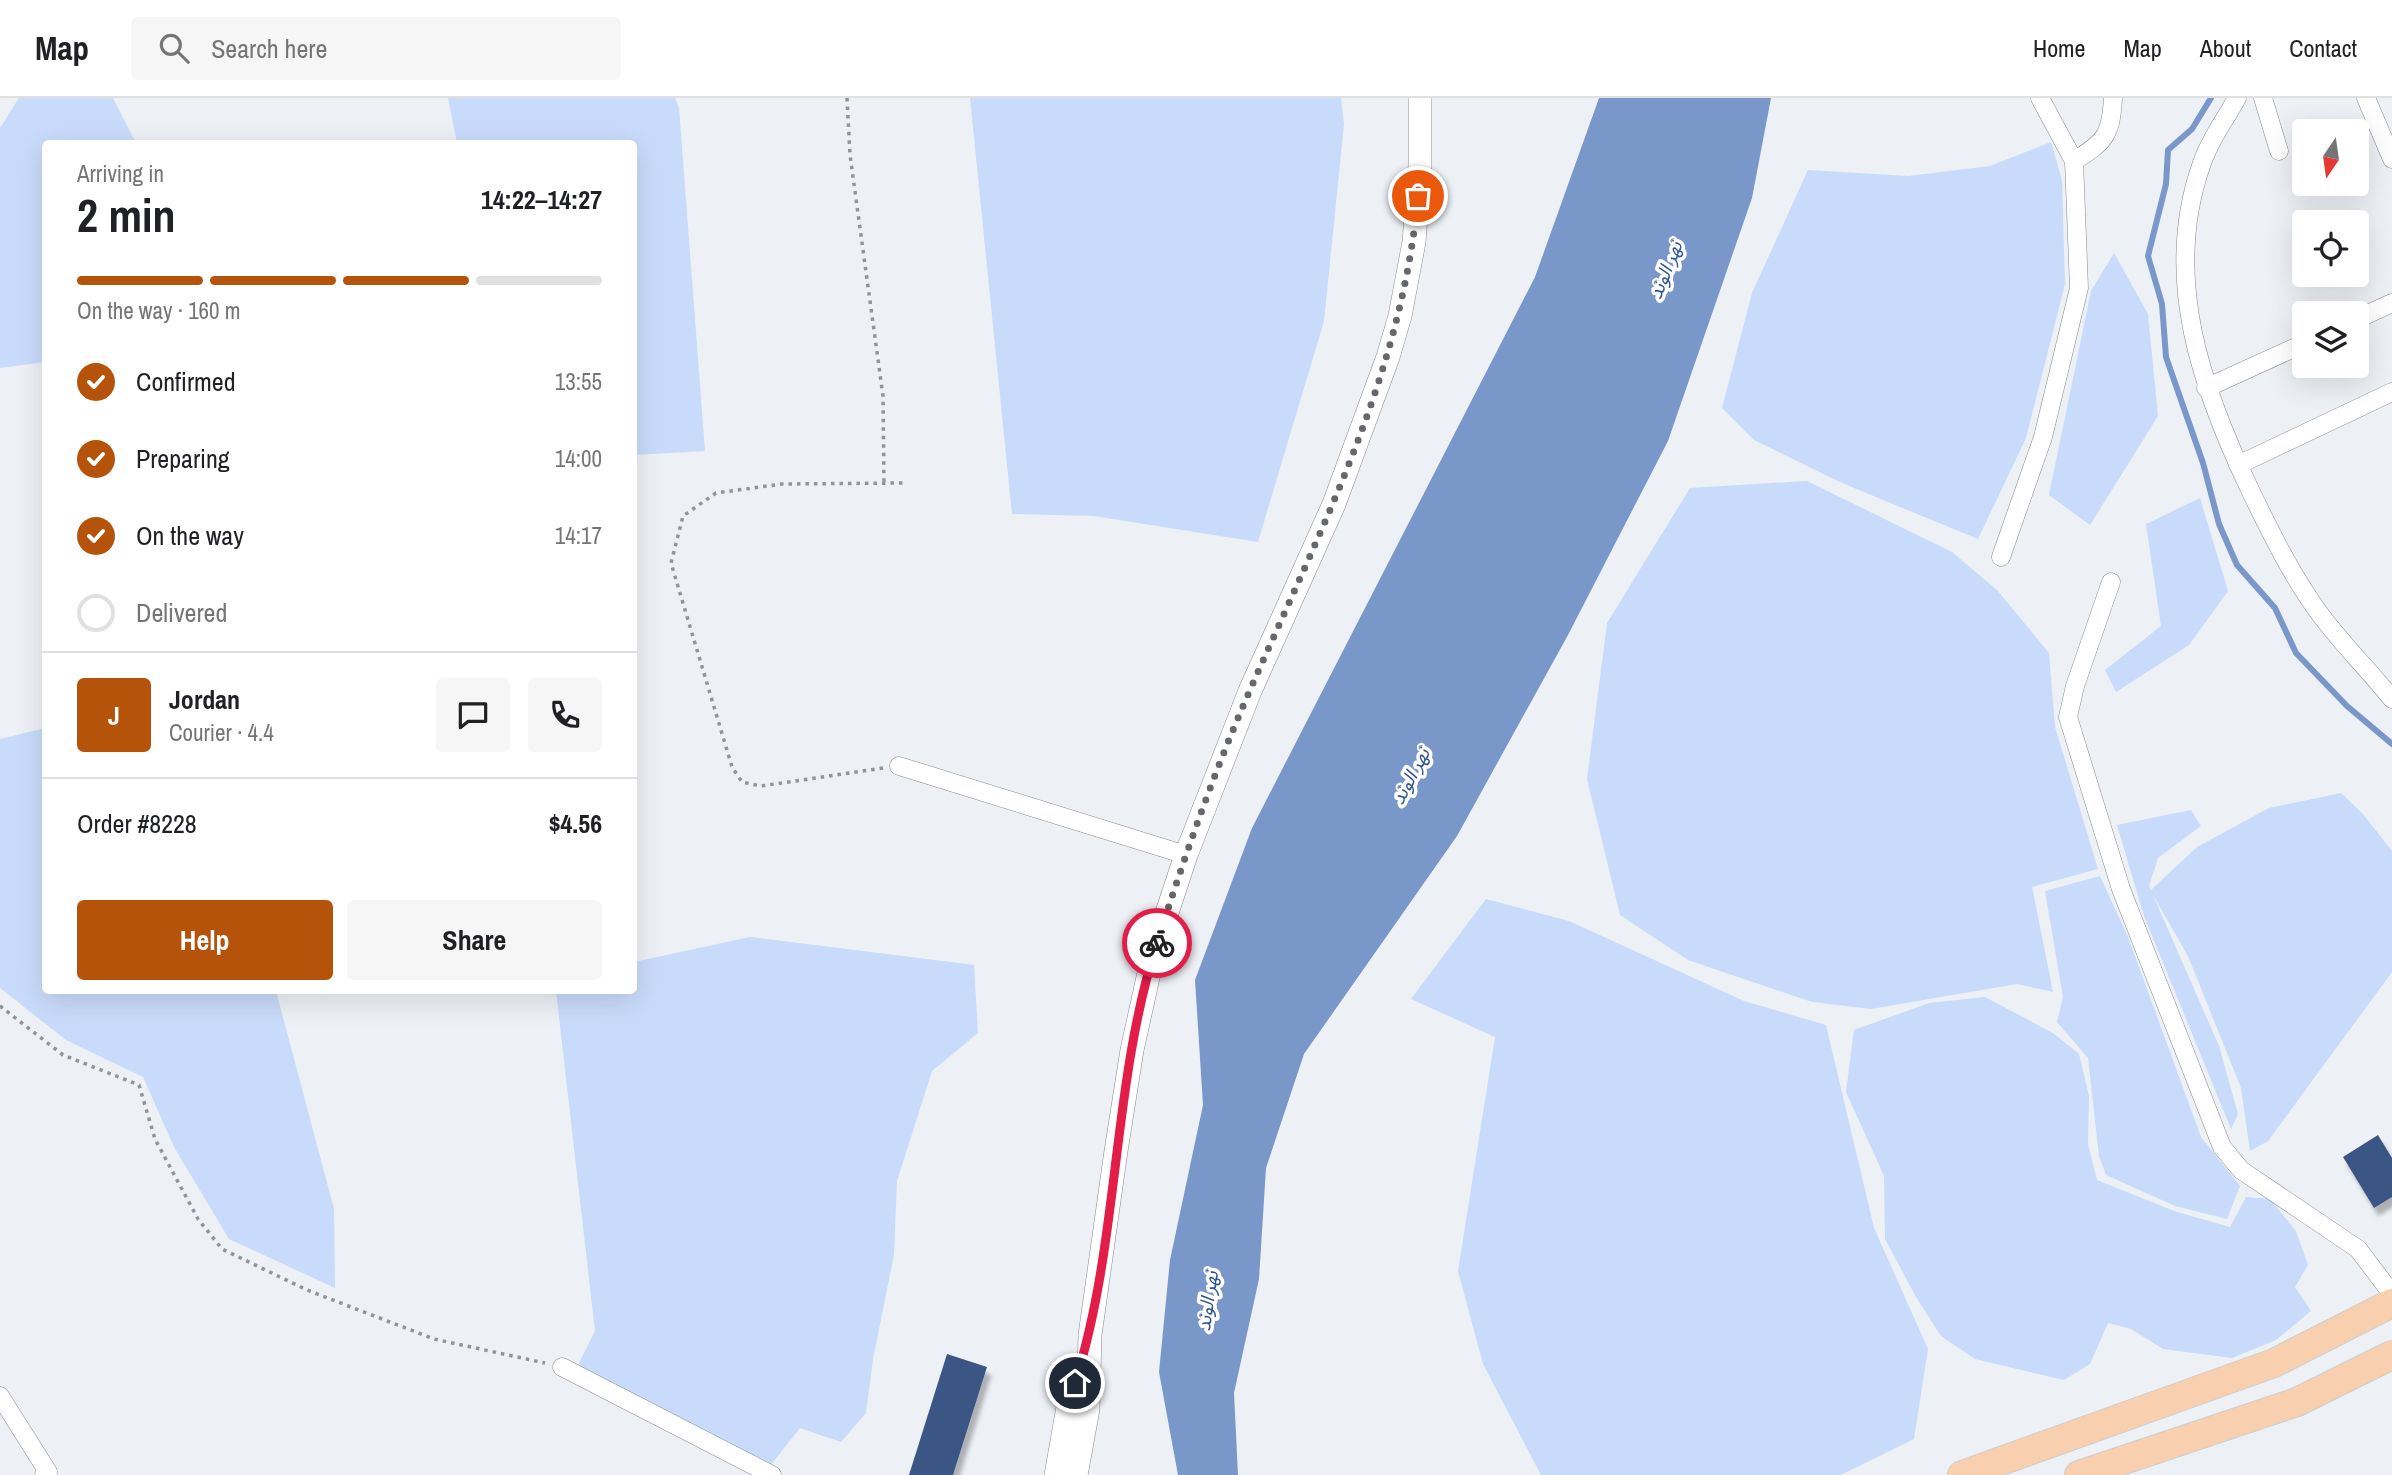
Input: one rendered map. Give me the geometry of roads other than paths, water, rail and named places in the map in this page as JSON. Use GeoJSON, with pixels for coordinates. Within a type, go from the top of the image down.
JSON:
{"type":"FeatureCollection","features":[{"type":"Feature","properties":{"kind":"main road"},"geometry":{"type":"LineString","coordinates":[[1962,1475],[2292,1354],[2392,1303]]}},
{"type":"Feature","properties":{"kind":"main road"},"geometry":{"type":"LineString","coordinates":[[2292,1354],[2308,1396]]}},
{"type":"Feature","properties":{"kind":"main road"},"geometry":{"type":"LineString","coordinates":[[2079,1475],[2194,1439],[2308,1396],[2392,1355]]}},
{"type":"Feature","properties":{"kind":"street"},"geometry":{"type":"LineString","coordinates":[[1076,1475],[1088,1409],[1090,1335],[1132,1050],[1153,955],[1186,855],[1250,691],[1334,504],[1388,357],[1404,297],[1414,242],[1419,176],[1420,98]]}},
{"type":"Feature","properties":{"kind":"street"},"geometry":{"type":"LineString","coordinates":[[2001,557],[2043,436],[2079,288],[2074,161],[2040,98]]}},
{"type":"Feature","properties":{"kind":"street"},"geometry":{"type":"LineString","coordinates":[[2074,161],[2096,148],[2106,137],[2113,98]]}},
{"type":"Feature","properties":{"kind":"street"},"geometry":{"type":"LineString","coordinates":[[2237,98],[2216,132],[2201,166],[2186,232],[2186,297],[2206,388],[2238,465],[2274,539],[2317,611],[2392,699]]}},
{"type":"Feature","properties":{"kind":"street"},"geometry":{"type":"LineString","coordinates":[[2263,98],[2279,151]]}},
{"type":"Feature","properties":{"kind":"street"},"geometry":{"type":"LineString","coordinates":[[2366,98],[2392,159]]}},
{"type":"Feature","properties":{"kind":"street"},"geometry":{"type":"LineString","coordinates":[[2369,314],[2392,303]]}},
{"type":"Feature","properties":{"kind":"street"},"geometry":{"type":"LineString","coordinates":[[2206,388],[2292,349]]}},
{"type":"Feature","properties":{"kind":"street"},"geometry":{"type":"LineString","coordinates":[[2238,465],[2392,392]]}},
{"type":"Feature","properties":{"kind":"street"},"geometry":{"type":"LineString","coordinates":[[2111,582],[2075,686],[2068,717],[2121,889],[2222,1147],[2241,1170],[2358,1249],[2392,1294]]}},
{"type":"Feature","properties":{"kind":"street"},"geometry":{"type":"LineString","coordinates":[[899,766],[1186,855]]}},
{"type":"Feature","properties":{"kind":"street"},"geometry":{"type":"LineString","coordinates":[[1042,1475],[1068,1407],[1090,1335]]}},
{"type":"Feature","properties":{"kind":"street"},"geometry":{"type":"LineString","coordinates":[[562,1367],[772,1475]]}},
{"type":"Feature","properties":{"kind":"street"},"geometry":{"type":"LineString","coordinates":[[0,1395],[48,1472],[44,1475]]}},
{"type":"Feature","properties":{"kind":"street"},"geometry":{"type":"LineString","coordinates":[[1056,1475],[1068,1407]]}},
{"type":"Feature","properties":{"kind":"water","name":"نهر الوند"},"geometry":{"type":"Polygon","coordinates":[[[1599,98],[1771,98],[1752,198],[1668,441],[1568,635],[1457,836],[1304,1054],[1266,1168],[1259,1279],[1234,1393],[1238,1475],[1178,1475],[1159,1372],[1170,1260],[1203,1105],[1195,980],[1252,828],[1535,277],[1599,98]]]}},
{"type":"Feature","properties":{"kind":"waterway"},"geometry":{"type":"LineString","coordinates":[[2211,98],[2192,129],[2168,150],[2166,184],[2148,256],[2162,304],[2166,357],[2203,463],[2219,524],[2237,565],[2275,608],[2296,653],[2347,706],[2392,744]]}}]}
